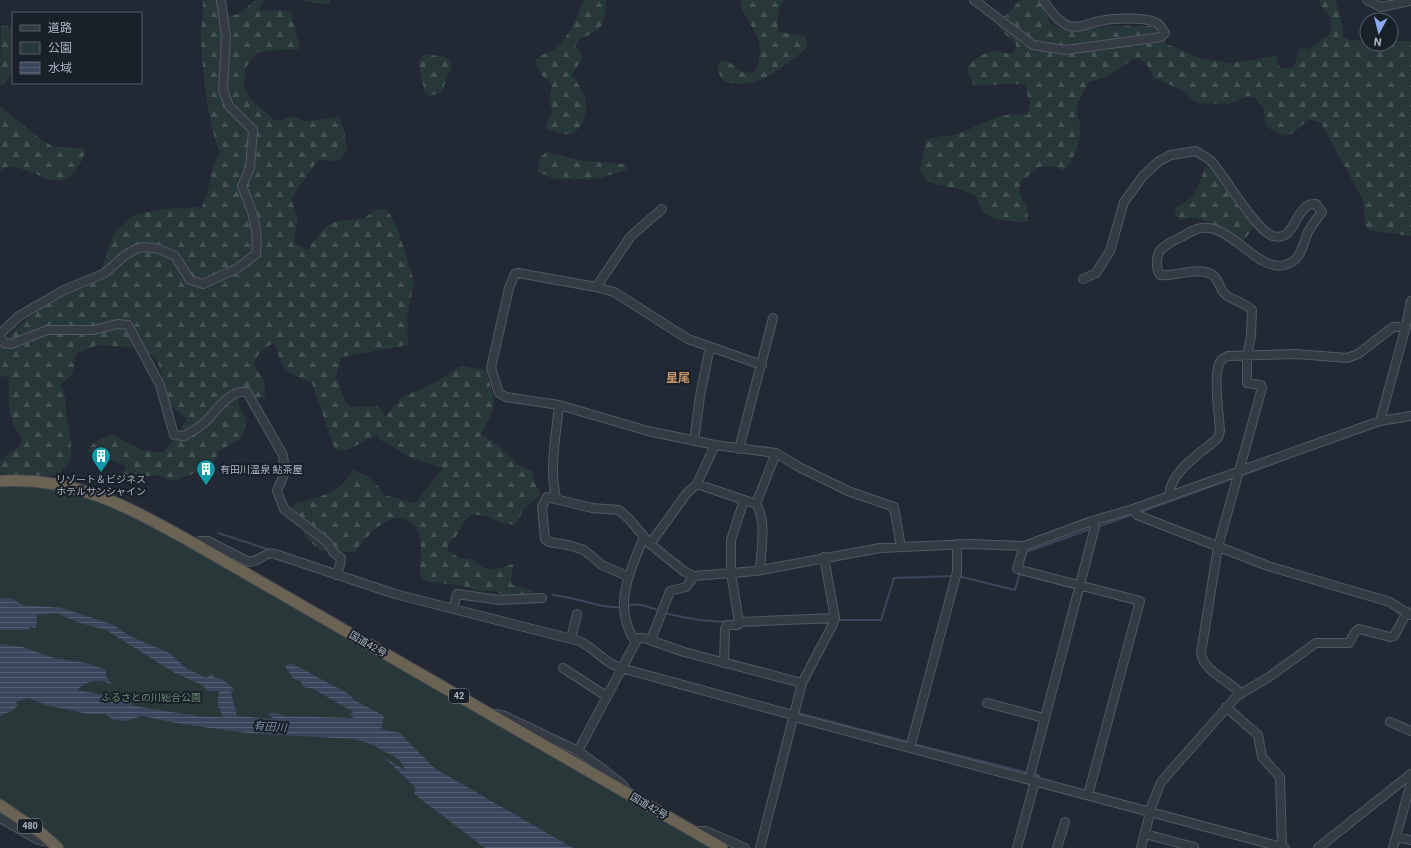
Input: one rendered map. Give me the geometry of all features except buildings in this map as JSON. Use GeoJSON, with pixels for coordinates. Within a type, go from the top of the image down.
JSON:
{"type":"FeatureCollection","features":[{"type":"Feature","properties":{"kind":"highway","name":"国道42号"},"geometry":{"type":"LineString","coordinates":[[0,481],[48,483],[92,492],[128,508],[196,544],[491,716],[722,848]]}},
{"type":"Feature","properties":{"kind":"highway","name":"480"},"geometry":{"type":"LineString","coordinates":[[0,805],[55,845]]}},
{"type":"Feature","properties":{"kind":"street"},"geometry":{"type":"LineString","coordinates":[[221,0],[226,37],[223,90],[229,106],[253,130],[250,168],[242,186],[256,224],[258,238],[256,254],[238,268],[203,284],[190,280],[175,256],[159,249],[144,247],[138,248],[125,255],[105,273],[64,290],[19,316],[0,335],[4,343],[11,344],[47,330],[94,330],[117,324],[128,325],[160,385],[174,435],[184,436],[204,423],[232,394],[239,391],[247,392],[283,455],[285,472],[277,491],[281,502],[287,511],[327,542],[334,553],[341,558],[336,575]]}},
{"type":"Feature","properties":{"kind":"street"},"geometry":{"type":"LineString","coordinates":[[974,0],[1033,45],[1056,49],[1066,50],[1112,45],[1161,37],[1165,33],[1160,25],[1153,21],[1128,19],[1100,21],[1078,27],[1068,26],[1052,13],[1043,0]]}},
{"type":"Feature","properties":{"kind":"street"},"geometry":{"type":"LineString","coordinates":[[1367,0],[1381,7],[1411,1]]}},
{"type":"Feature","properties":{"kind":"street"},"geometry":{"type":"LineString","coordinates":[[1083,279],[1096,273],[1110,251],[1124,202],[1143,176],[1159,161],[1171,155],[1196,151],[1211,161],[1256,221],[1266,232],[1274,236],[1282,236],[1291,230],[1302,209],[1311,203],[1316,204],[1322,212],[1309,231],[1301,254],[1296,260],[1284,265],[1266,262],[1219,232],[1201,228],[1164,246],[1159,253],[1157,272],[1160,276],[1193,271],[1208,273],[1214,276],[1224,293],[1252,310],[1251,336],[1247,356],[1247,383],[1261,385],[1262,388],[1237,472],[1218,547],[1201,656],[1207,665],[1231,684],[1240,694]]}},
{"type":"Feature","properties":{"kind":"street"},"geometry":{"type":"LineString","coordinates":[[596,287],[631,236],[662,209]]}},
{"type":"Feature","properties":{"kind":"street"},"geometry":{"type":"LineString","coordinates":[[762,365],[710,347],[676,333],[614,292],[596,287],[518,273],[515,274],[512,279],[490,368],[499,393],[506,397],[559,405],[648,431],[694,441],[739,449],[776,453],[848,491],[894,507],[901,547]]}},
{"type":"Feature","properties":{"kind":"street"},"geometry":{"type":"LineString","coordinates":[[1380,421],[1406,326],[1411,301]]}},
{"type":"Feature","properties":{"kind":"street"},"geometry":{"type":"LineString","coordinates":[[739,449],[773,318]]}},
{"type":"Feature","properties":{"kind":"street"},"geometry":{"type":"LineString","coordinates":[[1169,496],[1174,480],[1180,471],[1218,438],[1220,431],[1217,380],[1218,367],[1221,360],[1228,356],[1296,354],[1347,358],[1358,354],[1395,326],[1406,326]]}},
{"type":"Feature","properties":{"kind":"street"},"geometry":{"type":"LineString","coordinates":[[694,441],[700,396],[710,347]]}},
{"type":"Feature","properties":{"kind":"street"},"geometry":{"type":"LineString","coordinates":[[556,498],[553,478],[553,461],[559,405]]}},
{"type":"Feature","properties":{"kind":"street"},"geometry":{"type":"LineString","coordinates":[[627,576],[602,565],[584,550],[568,545],[548,542],[545,539],[543,504],[547,497],[592,508],[619,510],[630,520],[650,544],[685,572],[694,576],[760,570],[824,557],[901,547],[957,544],[1024,546],[1092,521],[1133,509],[1380,421],[1411,416]]}},
{"type":"Feature","properties":{"kind":"street"},"geometry":{"type":"LineString","coordinates":[[650,544],[687,493],[696,484],[715,445]]}},
{"type":"Feature","properties":{"kind":"street"},"geometry":{"type":"LineString","coordinates":[[756,504],[776,453]]}},
{"type":"Feature","properties":{"kind":"street"},"geometry":{"type":"LineString","coordinates":[[696,484],[756,504],[760,511],[761,517],[762,536],[760,570]]}},
{"type":"Feature","properties":{"kind":"street"},"geometry":{"type":"LineString","coordinates":[[739,622],[731,573],[731,540],[744,500]]}},
{"type":"Feature","properties":{"kind":"street"},"geometry":{"type":"LineString","coordinates":[[1133,509],[1137,515],[1218,547],[1268,566],[1390,602],[1409,614],[1394,636],[1390,637],[1358,629],[1349,643],[1316,643],[1269,677],[1240,694],[1161,782],[1150,812],[1141,848]]}},
{"type":"Feature","properties":{"kind":"street"},"geometry":{"type":"LineString","coordinates":[[1017,848],[1044,718],[1094,526],[1092,521]]}},
{"type":"Feature","properties":{"kind":"street"},"geometry":{"type":"LineString","coordinates":[[635,641],[626,618],[624,595],[627,576],[644,537]]}},
{"type":"Feature","properties":{"kind":"street"},"geometry":{"type":"LineString","coordinates":[[196,544],[200,541],[208,541],[249,562],[256,561],[272,553],[395,594],[571,639],[589,646],[605,661],[621,668],[781,712],[794,717],[1150,812],[1267,846],[1284,848],[1280,777],[1262,757],[1258,735],[1226,708]]}},
{"type":"Feature","properties":{"kind":"street"},"geometry":{"type":"LineString","coordinates":[[910,748],[957,572],[957,544]]}},
{"type":"Feature","properties":{"kind":"street"},"geometry":{"type":"LineString","coordinates":[[1024,546],[1018,569],[1140,601],[1088,795]]}},
{"type":"Feature","properties":{"kind":"street"},"geometry":{"type":"LineString","coordinates":[[760,848],[802,683],[835,618],[824,557]]}},
{"type":"Feature","properties":{"kind":"street"},"geometry":{"type":"LineString","coordinates":[[651,640],[670,591],[686,587],[694,576]]}},
{"type":"Feature","properties":{"kind":"street"},"geometry":{"type":"LineString","coordinates":[[453,609],[457,594],[507,601],[542,598]]}},
{"type":"Feature","properties":{"kind":"street"},"geometry":{"type":"LineString","coordinates":[[571,639],[577,614]]}},
{"type":"Feature","properties":{"kind":"street"},"geometry":{"type":"LineString","coordinates":[[724,663],[725,627],[738,625],[739,622],[835,618]]}},
{"type":"Feature","properties":{"kind":"street"},"geometry":{"type":"LineString","coordinates":[[578,751],[635,641],[641,638],[651,640],[677,650],[802,683]]}},
{"type":"Feature","properties":{"kind":"street"},"geometry":{"type":"LineString","coordinates":[[563,668],[606,696]]}},
{"type":"Feature","properties":{"kind":"street"},"geometry":{"type":"LineString","coordinates":[[987,703],[1044,718]]}},
{"type":"Feature","properties":{"kind":"street"},"geometry":{"type":"LineString","coordinates":[[491,716],[497,714],[505,716],[578,751],[623,785],[627,794]]}},
{"type":"Feature","properties":{"kind":"street"},"geometry":{"type":"LineString","coordinates":[[1390,722],[1411,731]]}},
{"type":"Feature","properties":{"kind":"street"},"geometry":{"type":"LineString","coordinates":[[1393,848],[1411,782],[1410,775]]}},
{"type":"Feature","properties":{"kind":"street"},"geometry":{"type":"LineString","coordinates":[[1318,848],[1410,775]]}},
{"type":"Feature","properties":{"kind":"street"},"geometry":{"type":"LineString","coordinates":[[0,818],[38,840],[55,845]]}},
{"type":"Feature","properties":{"kind":"street"},"geometry":{"type":"LineString","coordinates":[[1057,848],[1065,822]]}},
{"type":"Feature","properties":{"kind":"street"},"geometry":{"type":"LineString","coordinates":[[697,834],[700,831],[706,831],[745,848]]}},
{"type":"Feature","properties":{"kind":"street"},"geometry":{"type":"LineString","coordinates":[[1144,834],[1194,847]]}},
{"type":"Feature","properties":{"kind":"street"},"geometry":{"type":"LineString","coordinates":[[1396,837],[1411,840]]}},
{"type":"Feature","properties":{"kind":"green space"},"geometry":{"type":"Polygon","coordinates":[[[202,0],[225,0],[225,15],[230,16],[238,14],[255,0],[265,0],[260,5],[260,11],[280,10],[291,12],[300,49],[256,53],[245,69],[244,86],[250,98],[274,120],[280,121],[292,116],[304,121],[339,117],[344,130],[347,150],[339,161],[318,160],[291,199],[298,218],[294,238],[296,244],[308,250],[322,231],[330,224],[342,220],[365,218],[374,211],[381,209],[386,210],[390,214],[399,233],[414,282],[407,318],[408,345],[341,357],[336,376],[345,401],[350,407],[377,406],[382,410],[385,417],[401,398],[438,381],[460,366],[486,371],[492,390],[494,403],[491,416],[481,434],[499,446],[518,465],[532,471],[535,483],[541,495],[525,507],[515,525],[503,523],[486,516],[472,514],[467,518],[457,535],[448,544],[448,550],[459,558],[471,559],[484,568],[496,569],[513,564],[511,584],[533,591],[530,598],[502,595],[496,591],[476,591],[465,586],[425,581],[420,576],[420,535],[415,526],[409,521],[401,518],[385,522],[378,527],[354,552],[321,551],[306,538],[293,508],[296,503],[321,496],[336,489],[348,478],[353,470],[371,480],[378,486],[384,495],[415,503],[443,468],[412,458],[379,439],[377,434],[351,448],[340,451],[335,450],[312,383],[290,373],[286,369],[280,360],[274,343],[261,351],[254,365],[265,383],[265,396],[259,399],[240,396],[238,402],[246,420],[244,434],[240,439],[219,451],[212,467],[173,481],[157,475],[130,478],[123,475],[126,466],[87,451],[99,440],[115,435],[144,450],[150,452],[164,452],[181,430],[187,419],[165,401],[161,373],[157,360],[143,348],[97,345],[78,353],[75,358],[73,371],[70,377],[60,385],[65,398],[71,446],[71,454],[65,468],[58,473],[47,477],[0,473],[0,461],[20,445],[22,439],[11,416],[9,402],[9,377],[0,376],[0,347],[17,327],[44,305],[73,291],[90,280],[103,266],[113,234],[134,215],[163,209],[202,207],[207,195],[212,169],[220,152],[212,128],[204,79],[201,37],[203,14],[202,0]]]}},
{"type":"Feature","properties":{"kind":"green space"},"geometry":{"type":"Polygon","coordinates":[[[301,0],[330,0],[330,3],[324,5],[301,0]]]}},
{"type":"Feature","properties":{"kind":"green space"},"geometry":{"type":"Polygon","coordinates":[[[583,0],[606,0],[605,13],[601,26],[581,39],[575,45],[583,58],[572,74],[584,95],[586,111],[583,121],[574,132],[570,134],[563,134],[545,128],[552,111],[549,98],[552,86],[549,80],[544,78],[537,66],[536,60],[555,49],[565,38],[578,14],[583,0]]]}},
{"type":"Feature","properties":{"kind":"green space"},"geometry":{"type":"Polygon","coordinates":[[[741,0],[783,0],[778,16],[779,32],[805,36],[807,43],[806,49],[777,70],[756,81],[745,84],[722,80],[717,68],[720,62],[726,60],[742,72],[753,73],[757,67],[760,49],[758,40],[743,12],[741,0]]]}},
{"type":"Feature","properties":{"kind":"green space"},"geometry":{"type":"Polygon","coordinates":[[[1020,0],[1040,0],[1050,23],[1062,29],[1090,29],[1110,26],[1150,26],[1156,28],[1166,44],[1203,59],[1230,63],[1277,56],[1277,63],[1281,68],[1294,67],[1300,47],[1308,49],[1330,34],[1331,20],[1320,0],[1336,0],[1342,24],[1343,37],[1349,40],[1359,41],[1359,52],[1399,52],[1399,41],[1411,41],[1411,236],[1369,230],[1365,225],[1363,200],[1321,123],[1309,119],[1292,133],[1285,136],[1266,126],[1263,106],[1254,98],[1248,96],[1229,104],[1199,103],[1193,100],[1184,91],[1154,78],[1145,62],[1139,58],[1133,59],[1107,77],[1088,82],[1077,108],[1080,132],[1076,150],[1068,166],[1064,170],[1051,166],[1038,167],[1021,182],[1019,188],[1020,195],[1027,206],[1028,220],[1017,222],[996,219],[988,215],[981,208],[976,196],[959,189],[933,184],[927,181],[920,170],[926,139],[960,133],[1009,114],[1028,115],[1030,103],[1025,85],[974,85],[970,76],[968,67],[976,58],[993,51],[1009,54],[1015,51],[1016,44],[999,27],[1000,22],[1020,0]]]}},
{"type":"Feature","properties":{"kind":"green space"},"geometry":{"type":"Polygon","coordinates":[[[1,26],[12,27],[12,68],[6,82],[0,86],[1,26]]]}},
{"type":"Feature","properties":{"kind":"green space"},"geometry":{"type":"Polygon","coordinates":[[[424,54],[445,57],[451,61],[451,67],[442,92],[430,96],[425,93],[418,62],[424,54]]]}},
{"type":"Feature","properties":{"kind":"green space"},"geometry":{"type":"Polygon","coordinates":[[[0,106],[43,141],[55,147],[83,148],[85,152],[76,170],[67,179],[56,180],[11,167],[0,170],[0,106]]]}},
{"type":"Feature","properties":{"kind":"green space"},"geometry":{"type":"Polygon","coordinates":[[[546,152],[578,160],[624,164],[627,170],[596,179],[555,179],[538,172],[539,159],[546,152]]]}},
{"type":"Feature","properties":{"kind":"green space"},"geometry":{"type":"Polygon","coordinates":[[[1205,167],[1212,169],[1255,225],[1245,239],[1239,241],[1219,227],[1204,220],[1188,218],[1180,220],[1176,215],[1175,208],[1188,200],[1195,192],[1205,167]]]}},
{"type":"Feature","properties":{"kind":"green space","name":"ふるさとの川総合公園"},"geometry":{"type":"Polygon","coordinates":[[[0,487],[40,487],[64,490],[91,497],[129,514],[718,848],[64,848],[0,801],[0,487]]]}},
{"type":"Feature","properties":{"kind":"water","name":"有田川"},"geometry":{"type":"Polygon","coordinates":[[[0,598],[10,598],[23,605],[62,608],[111,624],[132,637],[169,653],[186,668],[206,678],[212,673],[215,678],[222,679],[235,690],[231,692],[237,716],[273,719],[268,713],[277,713],[284,716],[353,718],[350,714],[354,712],[313,689],[303,687],[301,682],[293,678],[285,666],[291,663],[349,694],[354,700],[384,716],[381,729],[400,733],[434,768],[573,848],[485,848],[414,794],[415,787],[384,757],[406,771],[399,759],[371,744],[354,739],[247,733],[181,724],[142,716],[126,721],[114,720],[105,714],[88,714],[46,705],[28,698],[16,702],[18,705],[13,710],[0,716],[0,644],[23,647],[54,658],[87,663],[106,670],[106,676],[112,685],[102,681],[94,681],[77,690],[126,699],[134,706],[204,717],[223,717],[218,705],[219,691],[208,691],[202,685],[175,673],[106,630],[80,623],[56,613],[37,615],[36,628],[29,627],[29,630],[0,630],[0,598]]]}},
{"type":"Feature","properties":{"kind":"waterway"},"geometry":{"type":"LineString","coordinates":[[1240,476],[1283,460]]}},
{"type":"Feature","properties":{"kind":"waterway"},"geometry":{"type":"LineString","coordinates":[[1138,513],[1234,478]]}},
{"type":"Feature","properties":{"kind":"waterway"},"geometry":{"type":"LineString","coordinates":[[1097,527],[1134,514]]}},
{"type":"Feature","properties":{"kind":"waterway"},"geometry":{"type":"LineString","coordinates":[[1026,552],[1093,528]]}},
{"type":"Feature","properties":{"kind":"waterway"},"geometry":{"type":"LineString","coordinates":[[218,533],[270,550]]}},
{"type":"Feature","properties":{"kind":"waterway"},"geometry":{"type":"LineString","coordinates":[[958,576],[1015,590],[1020,572]]}},
{"type":"Feature","properties":{"kind":"waterway"},"geometry":{"type":"LineString","coordinates":[[837,620],[881,620],[894,578],[954,576]]}},
{"type":"Feature","properties":{"kind":"waterway"},"geometry":{"type":"LineString","coordinates":[[553,595],[597,605],[622,607]]}},
{"type":"Feature","properties":{"kind":"waterway"},"geometry":{"type":"LineString","coordinates":[[626,606],[640,605],[660,611]]}},
{"type":"Feature","properties":{"kind":"waterway"},"geometry":{"type":"LineString","coordinates":[[664,613],[698,620],[727,622]]}},
{"type":"Feature","properties":{"kind":"waterway"},"geometry":{"type":"LineString","coordinates":[[797,713],[909,742]]}},
{"type":"Feature","properties":{"kind":"waterway"},"geometry":{"type":"LineString","coordinates":[[913,744],[1029,773]]}},
{"type":"Feature","properties":{"kind":"waterway"},"geometry":{"type":"LineString","coordinates":[[1033,774],[1039,776],[1038,781]]}},
{"type":"Feature","properties":{"kind":"place","name":"リゾート＆ビジネス ホテルサンシャイン"},"geometry":{"type":"Point","coordinates":[101,473]}},
{"type":"Feature","properties":{"kind":"place","name":"有田川温泉 鮎茶屋"},"geometry":{"type":"Point","coordinates":[206,486]}},
{"type":"Feature","properties":{"kind":"district","name":"星尾"},"geometry":{"type":"Point","coordinates":[678,378]}}]}
